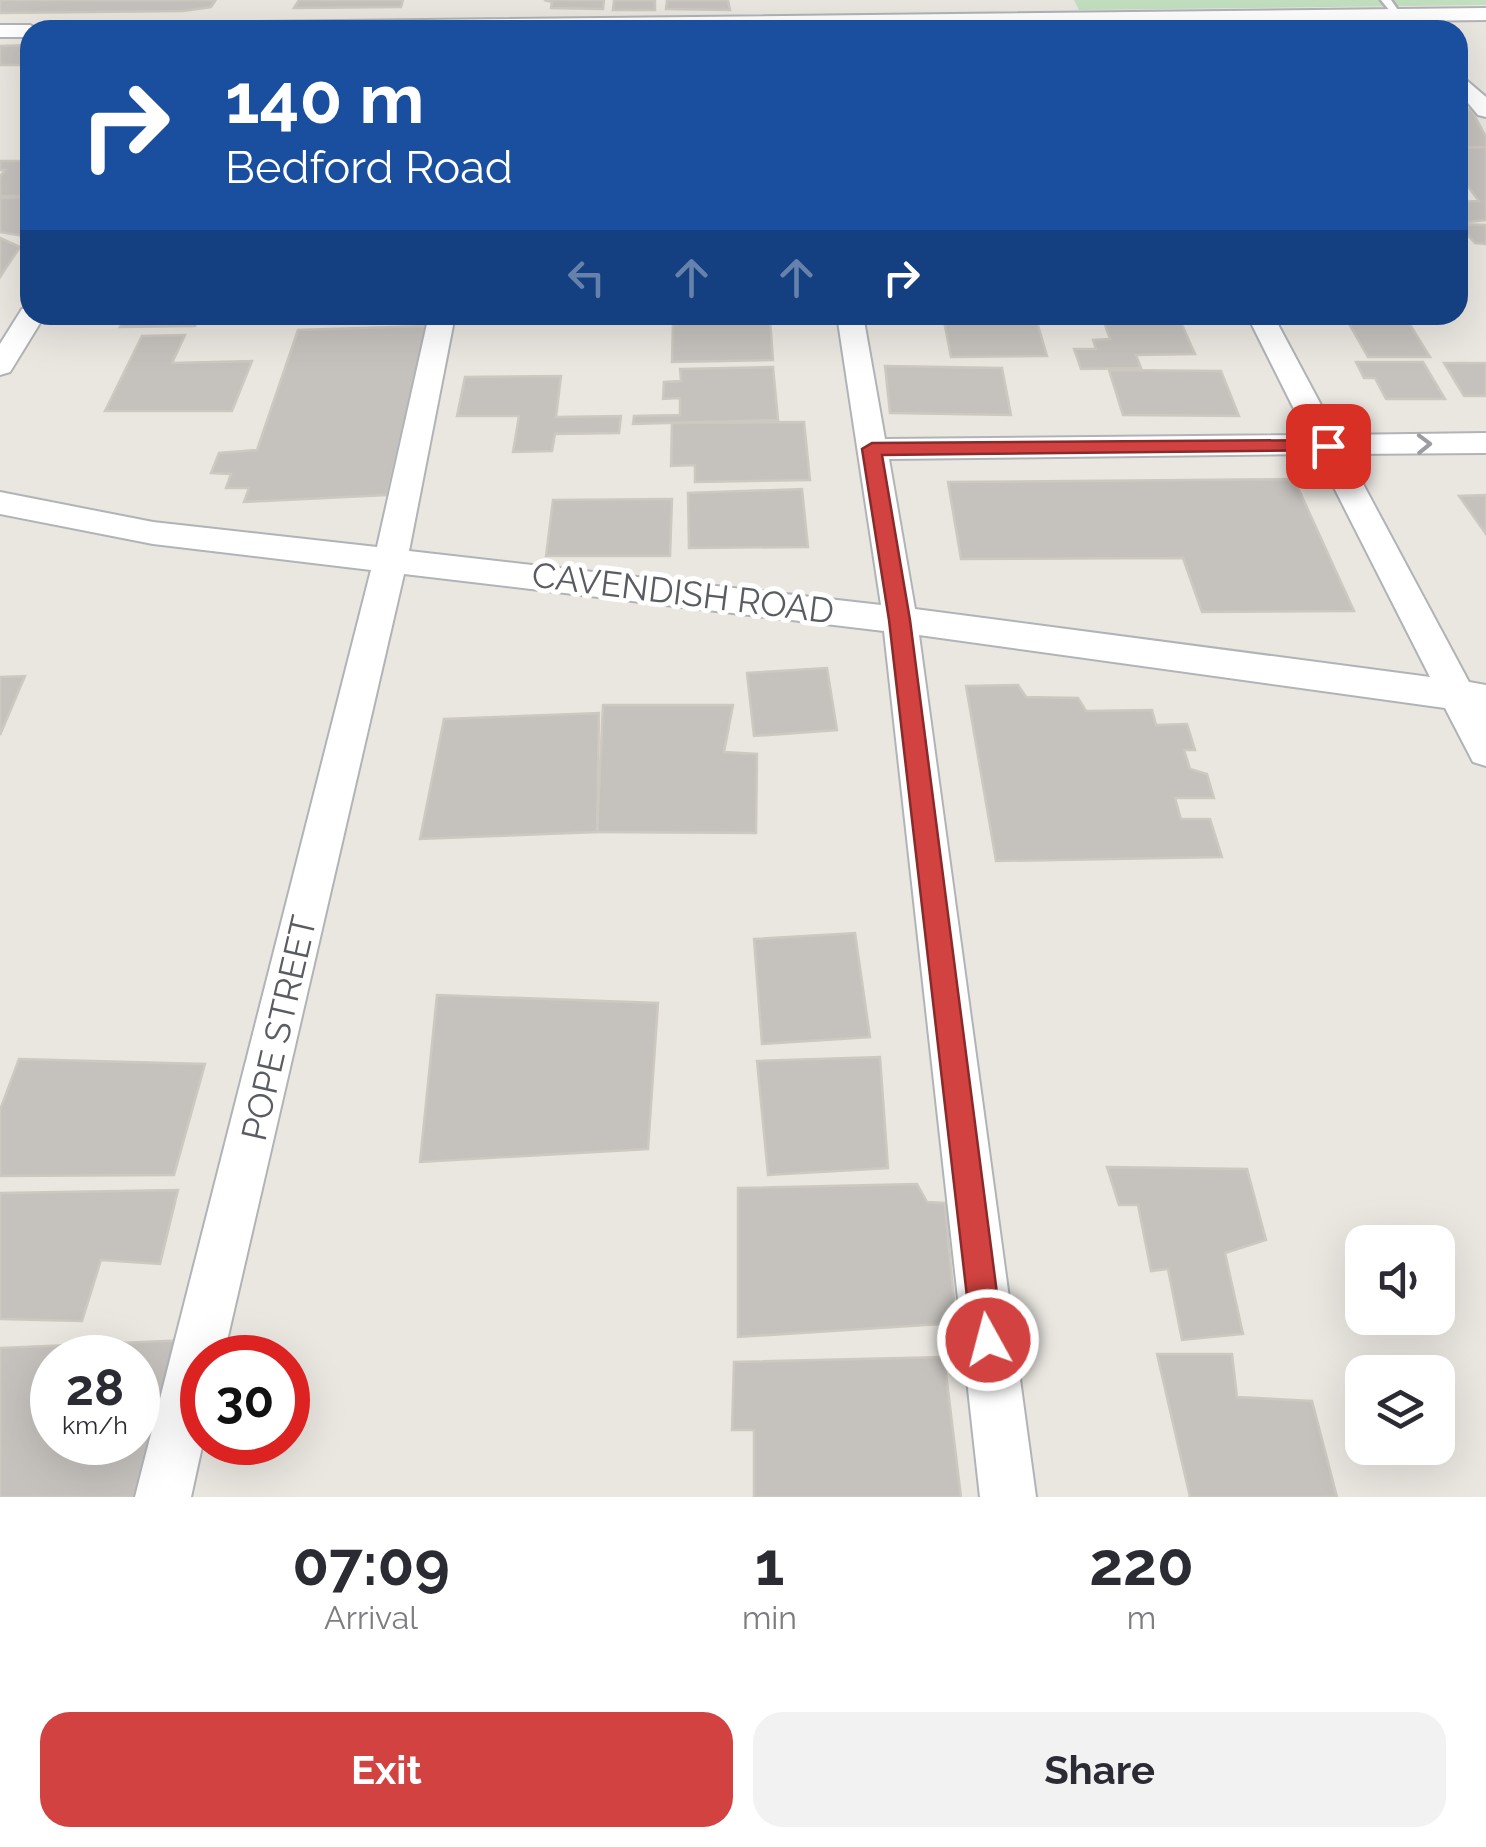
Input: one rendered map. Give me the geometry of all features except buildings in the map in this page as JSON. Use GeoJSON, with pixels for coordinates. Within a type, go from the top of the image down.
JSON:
{"type":"FeatureCollection","features":[{"type":"Feature","properties":{"kind":"street"},"geometry":{"type":"LineString","coordinates":[[1218,20],[1486,14]]}},
{"type":"Feature","properties":{"kind":"street"},"geometry":{"type":"LineString","coordinates":[[1468,90],[1486,110]]}},
{"type":"Feature","properties":{"kind":"street"},"geometry":{"type":"LineString","coordinates":[[0,366],[26,325]]}},
{"type":"Feature","properties":{"kind":"street","name":"POPE STREET"},"geometry":{"type":"LineString","coordinates":[[163,1497],[392,558],[440,325]]}},
{"type":"Feature","properties":{"kind":"street"},"geometry":{"type":"LineString","coordinates":[[852,325],[900,620],[1008,1497]]}},
{"type":"Feature","properties":{"kind":"street"},"geometry":{"type":"LineString","coordinates":[[1265,325],[1328,446],[1472,697],[1486,751]]}},
{"type":"Feature","properties":{"kind":"street"},"geometry":{"type":"LineString","coordinates":[[872,449],[1486,442]]}},
{"type":"Feature","properties":{"kind":"street","name":"CAVENDISH ROAD"},"geometry":{"type":"LineString","coordinates":[[0,503],[153,533],[900,620],[1472,697]]}},
{"type":"Feature","properties":{"kind":"green space"},"geometry":{"type":"Polygon","coordinates":[[[1074,0],[1486,0],[1486,5],[1079,10],[1074,0]]]}},
{"type":"Feature","properties":{"kind":"route"},"geometry":{"type":"LineString","coordinates":[[988,1340],[900,620],[872,449],[1328,446]]}}]}
